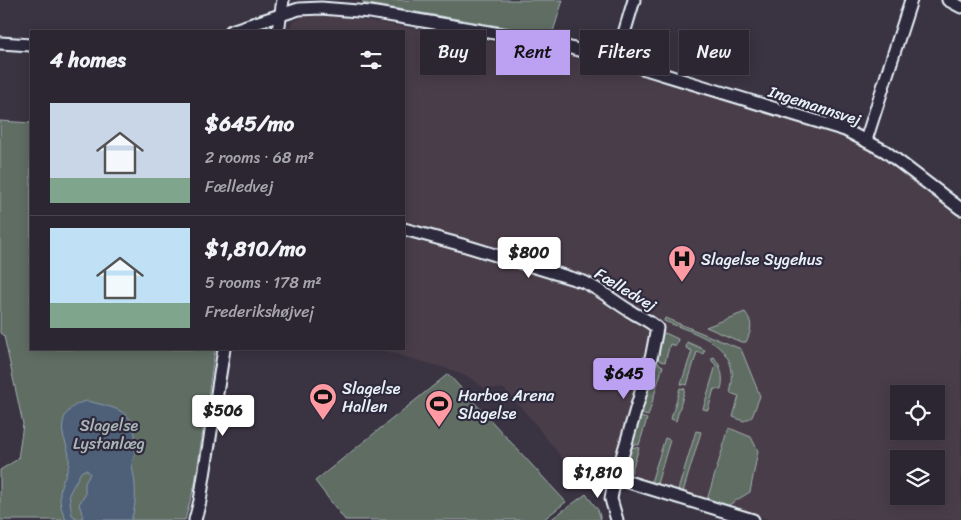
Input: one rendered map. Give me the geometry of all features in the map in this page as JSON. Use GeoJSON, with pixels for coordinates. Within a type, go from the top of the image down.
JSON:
{"type":"FeatureCollection","features":[{"type":"Feature","properties":{"kind":"street"},"geometry":{"type":"LineString","coordinates":[[278,30],[283,0]]}},
{"type":"Feature","properties":{"kind":"street"},"geometry":{"type":"LineString","coordinates":[[625,30],[634,0]]}},
{"type":"Feature","properties":{"kind":"street"},"geometry":{"type":"LineString","coordinates":[[866,140],[910,0]]}},
{"type":"Feature","properties":{"kind":"street"},"geometry":{"type":"LineString","coordinates":[[948,0],[961,8]]}},
{"type":"Feature","properties":{"kind":"street","name":"Ingemannsvej"},"geometry":{"type":"LineString","coordinates":[[233,30],[299,9],[314,8],[370,12],[548,42],[580,50]]}},
{"type":"Feature","properties":{"kind":"street"},"geometry":{"type":"LineString","coordinates":[[0,43],[30,45]]}},
{"type":"Feature","properties":{"kind":"street","name":"Ingemannsvej"},"geometry":{"type":"LineString","coordinates":[[665,75],[845,130],[885,151],[961,209]]}},
{"type":"Feature","properties":{"kind":"street","name":"Fælledvej"},"geometry":{"type":"LineString","coordinates":[[405,229],[584,282],[598,289],[657,328],[652,354],[615,478]]}},
{"type":"Feature","properties":{"kind":"street"},"geometry":{"type":"LineString","coordinates":[[195,520],[200,501],[224,350]]}},
{"type":"Feature","properties":{"kind":"street"},"geometry":{"type":"LineString","coordinates":[[617,520],[611,499],[615,478],[753,520]]}},
{"type":"Feature","properties":{"kind":"shaded area","name":"Slagelse Sygehus"},"geometry":{"type":"Polygon","coordinates":[[[307,15],[349,18],[423,30],[420,30],[420,75],[486,75],[486,41],[496,43],[496,75],[570,75],[570,57],[580,59],[580,75],[639,75],[839,134],[868,148],[898,167],[961,217],[961,520],[771,520],[735,508],[731,510],[631,479],[604,480],[569,467],[531,419],[504,389],[484,388],[470,378],[449,369],[380,350],[405,350],[405,30],[289,30],[293,22],[307,15]]]}},
{"type":"Feature","properties":{"kind":"green space"},"geometry":{"type":"Polygon","coordinates":[[[363,0],[563,0],[554,30],[522,30],[363,3],[363,0]]]}},
{"type":"Feature","properties":{"kind":"green space","name":"Slagelse Lystanlæg"},"geometry":{"type":"Polygon","coordinates":[[[0,121],[30,123],[30,350],[215,350],[195,484],[185,520],[0,520],[0,470],[18,459],[23,424],[4,336],[0,333],[0,121]]]}},
{"type":"Feature","properties":{"kind":"green space"},"geometry":{"type":"Polygon","coordinates":[[[745,312],[751,326],[746,342],[741,342],[706,327],[745,312]]]}},
{"type":"Feature","properties":{"kind":"green space"},"geometry":{"type":"Polygon","coordinates":[[[665,318],[741,349],[760,396],[752,417],[744,421],[733,417],[739,396],[730,393],[732,377],[730,363],[724,353],[704,337],[664,321],[665,318]]]}},
{"type":"Feature","properties":{"kind":"green space"},"geometry":{"type":"Polygon","coordinates":[[[665,333],[678,339],[676,346],[670,344],[665,362],[660,361],[656,355],[661,336],[665,333]]]}},
{"type":"Feature","properties":{"kind":"green space"},"geometry":{"type":"Polygon","coordinates":[[[687,342],[705,350],[703,354],[697,352],[687,385],[681,384],[692,351],[686,348],[687,342]]]}},
{"type":"Feature","properties":{"kind":"green space"},"geometry":{"type":"Polygon","coordinates":[[[714,357],[721,369],[722,386],[721,390],[714,389],[708,410],[703,409],[716,365],[712,361],[714,357]]]}},
{"type":"Feature","properties":{"kind":"green space"},"geometry":{"type":"Polygon","coordinates":[[[655,358],[663,366],[648,416],[638,413],[655,358]]]}},
{"type":"Feature","properties":{"kind":"green space","name":"Harboe Arena Slagelse"},"geometry":{"type":"Polygon","coordinates":[[[448,374],[566,502],[543,520],[345,520],[315,481],[448,374]]]}},
{"type":"Feature","properties":{"kind":"green space"},"geometry":{"type":"Polygon","coordinates":[[[680,388],[685,389],[676,421],[671,419],[680,388]]]}},
{"type":"Feature","properties":{"kind":"green space"},"geometry":{"type":"Polygon","coordinates":[[[637,416],[647,419],[639,445],[635,444],[627,447],[637,416]]]}},
{"type":"Feature","properties":{"kind":"green space"},"geometry":{"type":"Polygon","coordinates":[[[729,428],[751,437],[758,451],[750,492],[727,506],[707,500],[729,428]]]}},
{"type":"Feature","properties":{"kind":"green space"},"geometry":{"type":"Polygon","coordinates":[[[696,431],[701,432],[683,492],[689,494],[689,497],[671,492],[672,489],[678,490],[696,431]]]}},
{"type":"Feature","properties":{"kind":"green space"},"geometry":{"type":"Polygon","coordinates":[[[665,438],[670,440],[657,484],[663,486],[662,489],[644,484],[645,480],[651,482],[665,438]]]}},
{"type":"Feature","properties":{"kind":"green space"},"geometry":{"type":"Polygon","coordinates":[[[634,447],[639,448],[630,476],[636,478],[635,481],[628,477],[624,471],[626,451],[634,447]]]}},
{"type":"Feature","properties":{"kind":"green space"},"geometry":{"type":"Polygon","coordinates":[[[586,494],[598,510],[601,520],[550,520],[586,494]]]}},
{"type":"Feature","properties":{"kind":"water"},"geometry":{"type":"Polygon","coordinates":[[[87,401],[109,406],[125,414],[134,427],[135,451],[132,466],[135,494],[131,520],[66,520],[60,502],[60,493],[69,458],[62,428],[65,417],[71,408],[87,401]],[[87,470],[81,472],[69,494],[72,515],[78,519],[83,517],[79,504],[85,495],[85,483],[90,474],[87,470]]]}},
{"type":"Feature","properties":{"kind":"place","name":"Slagelse Sygehus"},"geometry":{"type":"Point","coordinates":[682,283]}},
{"type":"Feature","properties":{"kind":"place","name":"Slagelse Hallen"},"geometry":{"type":"Point","coordinates":[323,421]}},
{"type":"Feature","properties":{"kind":"place","name":"Harboe Arena Slagelse"},"geometry":{"type":"Point","coordinates":[439,428]}}]}
